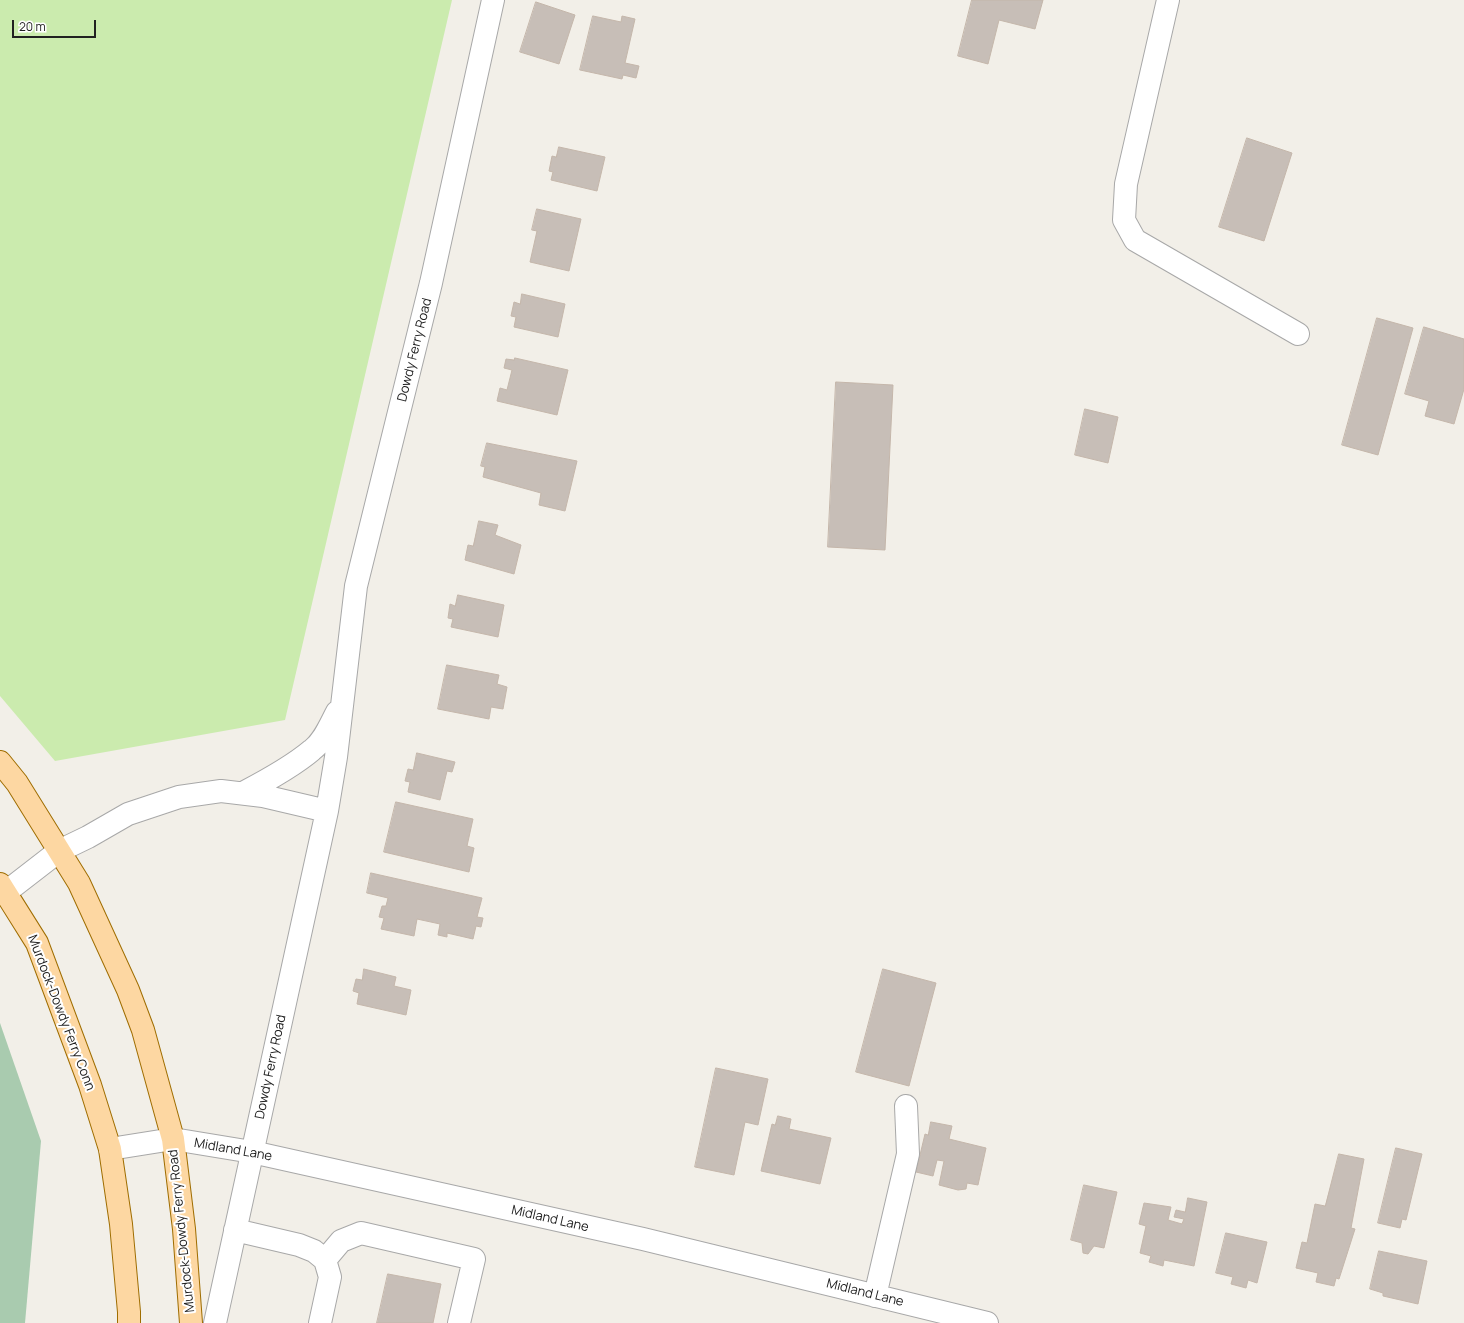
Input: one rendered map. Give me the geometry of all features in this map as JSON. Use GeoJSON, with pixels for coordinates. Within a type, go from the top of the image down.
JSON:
{"type":"FeatureCollection","features":[{"type":"Feature","properties":{"kind":"main road"},"geometry":{"type":"LineString","coordinates":[[0,762],[17,783],[82,890],[128,990],[143,1030],[173,1139]]}},
{"type":"Feature","properties":{"kind":"main road","name":"Murdock-Dowdy Ferry Conn"},"geometry":{"type":"LineString","coordinates":[[3,888],[37,943],[90,1085],[110,1149]]}},
{"type":"Feature","properties":{"kind":"main road","name":"Murdock-Dowdy Ferry Road"},"geometry":{"type":"LineString","coordinates":[[173,1139],[184,1230],[191,1323]]}},
{"type":"Feature","properties":{"kind":"main road"},"geometry":{"type":"LineString","coordinates":[[110,1149],[121,1224],[130,1312],[129,1323]]}},
{"type":"Feature","properties":{"kind":"street","name":"Dowdy Ferry Road"},"geometry":{"type":"LineString","coordinates":[[215,1323],[327,811],[336,757],[356,586],[431,283],[493,0]]}},
{"type":"Feature","properties":{"kind":"street"},"geometry":{"type":"LineString","coordinates":[[1168,0],[1126,184],[1124,220],[1135,240],[1298,334]]}},
{"type":"Feature","properties":{"kind":"street","name":"Dowdy Ferry Road"},"geometry":{"type":"LineString","coordinates":[[243,793],[276,775],[313,750],[326,734],[342,702]]}},
{"type":"Feature","properties":{"kind":"street"},"geometry":{"type":"LineString","coordinates":[[3,888],[59,851],[88,837],[128,814],[179,797],[221,791],[243,793],[263,796],[327,811]]}},
{"type":"Feature","properties":{"kind":"street"},"geometry":{"type":"LineString","coordinates":[[875,1296],[908,1154],[906,1106]]}},
{"type":"Feature","properties":{"kind":"street","name":"Midland Lane"},"geometry":{"type":"LineString","coordinates":[[110,1149],[173,1139],[252,1152],[643,1239],[987,1323]]}},
{"type":"Feature","properties":{"kind":"street"},"geometry":{"type":"LineString","coordinates":[[235,1230],[299,1245],[314,1251],[325,1260],[330,1277],[320,1323]]}},
{"type":"Feature","properties":{"kind":"street"},"geometry":{"type":"LineString","coordinates":[[325,1260],[341,1241],[361,1233],[474,1258],[459,1323]]}},
{"type":"Feature","properties":{"kind":"green space"},"geometry":{"type":"Polygon","coordinates":[[[0,0],[452,0],[285,720],[55,761],[0,696],[0,0]]]}},
{"type":"Feature","properties":{"kind":"green space"},"geometry":{"type":"Polygon","coordinates":[[[0,1023],[41,1141],[25,1323],[0,1323],[0,1023]]]}},
{"type":"Feature","properties":{"kind":"building"},"geometry":{"type":"Polygon","coordinates":[[[972,0],[1043,0],[1035,29],[999,20],[988,64],[958,56],[972,0]]]}},
{"type":"Feature","properties":{"kind":"building"},"geometry":{"type":"Polygon","coordinates":[[[536,2],[575,15],[559,64],[520,52],[536,2]]]}},
{"type":"Feature","properties":{"kind":"building"},"geometry":{"type":"Polygon","coordinates":[[[593,16],[621,22],[622,16],[635,19],[625,63],[639,66],[636,78],[623,75],[622,79],[580,70],[593,16]]]}},
{"type":"Feature","properties":{"kind":"building"},"geometry":{"type":"Polygon","coordinates":[[[1247,138],[1292,153],[1264,241],[1219,227],[1247,138]]]}},
{"type":"Feature","properties":{"kind":"building"},"geometry":{"type":"Polygon","coordinates":[[[559,147],[605,157],[597,191],[551,180],[553,172],[549,171],[552,156],[556,157],[559,147]]]}},
{"type":"Feature","properties":{"kind":"building"},"geometry":{"type":"Polygon","coordinates":[[[537,209],[581,219],[569,271],[530,262],[537,231],[532,230],[537,209]]]}},
{"type":"Feature","properties":{"kind":"building"},"geometry":{"type":"Polygon","coordinates":[[[522,294],[565,304],[558,337],[514,327],[516,317],[511,316],[514,302],[520,304],[522,294]]]}},
{"type":"Feature","properties":{"kind":"building"},"geometry":{"type":"Polygon","coordinates":[[[1377,318],[1413,328],[1378,455],[1342,445],[1377,318]]]}},
{"type":"Feature","properties":{"kind":"building"},"geometry":{"type":"Polygon","coordinates":[[[1424,327],[1464,339],[1464,389],[1454,424],[1425,416],[1429,401],[1405,394],[1424,327]]]}},
{"type":"Feature","properties":{"kind":"building"},"geometry":{"type":"Polygon","coordinates":[[[515,358],[568,370],[557,415],[497,401],[500,388],[507,390],[512,370],[504,368],[506,359],[514,360],[515,358]]]}},
{"type":"Feature","properties":{"kind":"building"},"geometry":{"type":"Polygon","coordinates":[[[836,382],[893,385],[885,550],[828,547],[836,382]]]}},
{"type":"Feature","properties":{"kind":"building"},"geometry":{"type":"Polygon","coordinates":[[[1085,409],[1118,417],[1108,463],[1075,455],[1085,409]]]}},
{"type":"Feature","properties":{"kind":"building"},"geometry":{"type":"Polygon","coordinates":[[[487,443],[577,461],[565,511],[539,505],[541,493],[483,477],[485,467],[481,466],[487,443]]]}},
{"type":"Feature","properties":{"kind":"building"},"geometry":{"type":"Polygon","coordinates":[[[479,521],[498,525],[495,535],[521,545],[514,574],[465,560],[468,545],[473,546],[479,521]]]}},
{"type":"Feature","properties":{"kind":"building"},"geometry":{"type":"Polygon","coordinates":[[[458,595],[504,605],[498,637],[451,627],[453,619],[448,618],[450,604],[455,606],[458,595]]]}},
{"type":"Feature","properties":{"kind":"building"},"geometry":{"type":"Polygon","coordinates":[[[447,665],[499,675],[497,684],[507,687],[503,709],[491,707],[489,719],[438,709],[447,665]]]}},
{"type":"Feature","properties":{"kind":"building"},"geometry":{"type":"Polygon","coordinates":[[[417,753],[455,762],[452,772],[447,771],[440,800],[408,792],[410,782],[405,781],[408,769],[413,770],[417,753]]]}},
{"type":"Feature","properties":{"kind":"building"},"geometry":{"type":"Polygon","coordinates":[[[396,802],[473,819],[467,846],[474,848],[469,872],[384,852],[396,802]]]}},
{"type":"Feature","properties":{"kind":"building"},"geometry":{"type":"Polygon","coordinates":[[[371,873],[482,898],[477,917],[483,918],[481,927],[476,926],[473,939],[447,933],[447,937],[438,935],[440,924],[417,919],[414,936],[381,929],[384,918],[379,917],[382,906],[386,906],[388,898],[367,893],[371,873]]]}},
{"type":"Feature","properties":{"kind":"building"},"geometry":{"type":"Polygon","coordinates":[[[364,969],[396,977],[394,986],[411,990],[406,1015],[357,1004],[359,993],[353,991],[356,979],[362,980],[364,969]]]}},
{"type":"Feature","properties":{"kind":"building"},"geometry":{"type":"Polygon","coordinates":[[[883,969],[936,983],[909,1086],[856,1072],[883,969]]]}},
{"type":"Feature","properties":{"kind":"building"},"geometry":{"type":"Polygon","coordinates":[[[716,1068],[768,1079],[758,1125],[745,1122],[734,1175],[695,1167],[716,1068]]]}},
{"type":"Feature","properties":{"kind":"building"},"geometry":{"type":"Polygon","coordinates":[[[778,1116],[791,1119],[789,1129],[831,1138],[820,1184],[761,1171],[772,1124],[775,1125],[778,1116]]]}},
{"type":"Feature","properties":{"kind":"building"},"geometry":{"type":"Polygon","coordinates":[[[931,1122],[952,1126],[949,1139],[986,1148],[978,1185],[967,1183],[966,1189],[958,1190],[939,1185],[944,1161],[937,1160],[933,1176],[916,1172],[925,1134],[928,1135],[931,1122]]]}},
{"type":"Feature","properties":{"kind":"building"},"geometry":{"type":"Polygon","coordinates":[[[1396,1148],[1422,1154],[1406,1220],[1402,1219],[1400,1228],[1378,1223],[1396,1148]]]}},
{"type":"Feature","properties":{"kind":"building"},"geometry":{"type":"Polygon","coordinates":[[[1339,1154],[1364,1159],[1351,1228],[1355,1229],[1339,1279],[1336,1278],[1334,1286],[1316,1282],[1318,1273],[1296,1268],[1302,1242],[1307,1243],[1315,1204],[1325,1206],[1339,1154]]]}},
{"type":"Feature","properties":{"kind":"building"},"geometry":{"type":"Polygon","coordinates":[[[1084,1185],[1117,1192],[1104,1248],[1094,1246],[1088,1254],[1083,1253],[1082,1243],[1071,1240],[1084,1185]]]}},
{"type":"Feature","properties":{"kind":"building"},"geometry":{"type":"Polygon","coordinates":[[[1188,1198],[1207,1202],[1194,1266],[1164,1260],[1163,1266],[1149,1262],[1151,1256],[1140,1253],[1146,1226],[1139,1224],[1144,1203],[1171,1207],[1168,1220],[1182,1224],[1184,1219],[1174,1217],[1176,1210],[1185,1212],[1188,1198]]]}},
{"type":"Feature","properties":{"kind":"building"},"geometry":{"type":"Polygon","coordinates":[[[1226,1233],[1267,1242],[1257,1283],[1248,1280],[1246,1288],[1231,1284],[1233,1277],[1216,1273],[1226,1233]]]}},
{"type":"Feature","properties":{"kind":"building"},"geometry":{"type":"Polygon","coordinates":[[[1379,1251],[1427,1261],[1418,1304],[1383,1296],[1383,1293],[1370,1289],[1379,1251]]]}},
{"type":"Feature","properties":{"kind":"building"},"geometry":{"type":"Polygon","coordinates":[[[388,1274],[441,1284],[433,1323],[377,1323],[388,1274]]]}}]}
